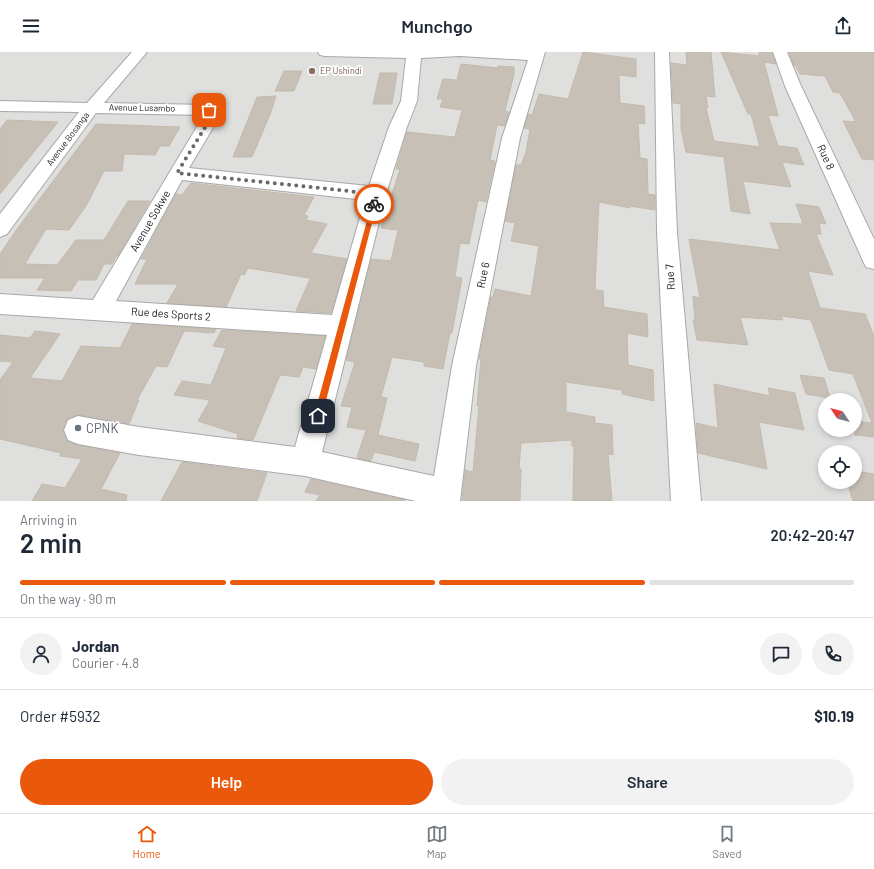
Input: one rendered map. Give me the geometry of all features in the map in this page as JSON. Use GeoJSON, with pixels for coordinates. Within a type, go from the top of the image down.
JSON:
{"type":"FeatureCollection","features":[{"type":"Feature","properties":{"kind":"street","name":"Avenue Bosanga"},"geometry":{"type":"LineString","coordinates":[[0,229],[92,107],[140,52]]}},
{"type":"Feature","properties":{"kind":"street"},"geometry":{"type":"LineString","coordinates":[[325,52],[414,54],[460,52],[537,54]]}},
{"type":"Feature","properties":{"kind":"street","name":"Rue 7"},"geometry":{"type":"LineString","coordinates":[[662,52],[667,232],[686,501]]}},
{"type":"Feature","properties":{"kind":"street","name":"Rue 8"},"geometry":{"type":"LineString","coordinates":[[780,52],[793,86],[874,261]]}},
{"type":"Feature","properties":{"kind":"street"},"geometry":{"type":"LineString","coordinates":[[305,462],[376,194],[398,127],[409,101],[414,54]]}},
{"type":"Feature","properties":{"kind":"street","name":"Rue 6"},"geometry":{"type":"LineString","coordinates":[[445,497],[464,366],[505,168],[512,138],[537,54]]}},
{"type":"Feature","properties":{"kind":"street","name":"Avenue Lusambo"},"geometry":{"type":"LineString","coordinates":[[0,106],[209,110],[212,112]]}},
{"type":"Feature","properties":{"kind":"street","name":"Avenue Sokwe"},"geometry":{"type":"LineString","coordinates":[[99,310],[177,173],[212,116],[212,112]]}},
{"type":"Feature","properties":{"kind":"street"},"geometry":{"type":"LineString","coordinates":[[177,173],[376,194]]}},
{"type":"Feature","properties":{"kind":"street","name":"Rue des Sports 2"},"geometry":{"type":"LineString","coordinates":[[0,304],[342,326]]}},
{"type":"Feature","properties":{"kind":"street"},"geometry":{"type":"LineString","coordinates":[[78,430],[139,441],[305,462],[445,497]]}},
{"type":"Feature","properties":{"kind":"shaded area"},"geometry":{"type":"Polygon","coordinates":[[[0,52],[874,52],[874,501],[0,501],[0,52]]]}},
{"type":"Feature","properties":{"kind":"building"},"geometry":{"type":"Polygon","coordinates":[[[583,52],[636,59],[636,77],[619,75],[620,103],[644,106],[645,124],[638,123],[640,158],[647,159],[648,194],[655,195],[655,210],[630,206],[630,208],[599,202],[595,288],[596,290],[603,291],[604,307],[647,314],[648,337],[627,333],[628,365],[653,370],[654,401],[622,394],[622,390],[566,382],[566,412],[595,417],[595,423],[612,425],[613,455],[608,454],[612,501],[573,501],[574,446],[572,446],[572,440],[521,443],[519,469],[521,469],[520,501],[462,501],[465,470],[473,472],[479,406],[477,406],[481,359],[479,359],[491,297],[493,297],[495,289],[531,296],[539,246],[511,241],[515,223],[505,221],[516,165],[521,165],[526,152],[530,129],[524,128],[528,114],[532,115],[539,94],[568,99],[583,52]]]}},
{"type":"Feature","properties":{"kind":"building"},"geometry":{"type":"Polygon","coordinates":[[[686,52],[711,52],[715,97],[706,96],[708,108],[706,108],[714,141],[760,147],[751,114],[748,114],[721,52],[759,56],[759,52],[772,52],[776,64],[764,62],[778,116],[768,115],[778,146],[797,148],[804,165],[782,162],[791,187],[743,181],[750,214],[731,211],[724,157],[686,152],[681,129],[681,104],[673,103],[671,63],[687,65],[686,52]]]}},
{"type":"Feature","properties":{"kind":"building"},"geometry":{"type":"Polygon","coordinates":[[[789,52],[874,52],[874,160],[862,159],[843,121],[856,122],[840,93],[833,92],[825,76],[800,74],[796,66],[794,66],[789,52]]]}},
{"type":"Feature","properties":{"kind":"building"},"geometry":{"type":"Polygon","coordinates":[[[461,64],[498,68],[498,66],[514,67],[514,74],[505,111],[509,112],[505,126],[497,125],[490,160],[495,161],[486,202],[478,200],[469,244],[460,243],[455,277],[462,278],[452,333],[450,333],[443,369],[424,366],[424,362],[392,357],[381,397],[387,398],[378,435],[419,444],[415,461],[374,452],[371,461],[357,458],[366,430],[347,427],[352,407],[341,406],[355,362],[346,360],[371,259],[391,261],[398,230],[381,228],[400,169],[396,169],[407,132],[455,137],[462,110],[440,107],[443,99],[437,99],[443,79],[457,80],[461,64]]]}},
{"type":"Feature","properties":{"kind":"building"},"geometry":{"type":"Polygon","coordinates":[[[284,71],[302,71],[294,91],[275,91],[284,71]]]}},
{"type":"Feature","properties":{"kind":"building"},"geometry":{"type":"Polygon","coordinates":[[[380,73],[397,73],[392,104],[373,104],[380,73]]]}},
{"type":"Feature","properties":{"kind":"building"},"geometry":{"type":"Polygon","coordinates":[[[276,96],[271,112],[252,157],[233,157],[257,97],[276,96]]]}},
{"type":"Feature","properties":{"kind":"building"},"geometry":{"type":"Polygon","coordinates":[[[7,120],[58,122],[0,194],[0,129],[7,120]]]}},
{"type":"Feature","properties":{"kind":"building"},"geometry":{"type":"Polygon","coordinates":[[[96,124],[180,127],[169,146],[160,146],[155,155],[124,154],[122,171],[104,171],[86,206],[69,230],[46,229],[25,264],[57,265],[76,240],[104,240],[128,201],[150,201],[118,256],[116,256],[112,264],[104,264],[96,280],[78,280],[71,291],[37,290],[45,278],[0,278],[0,254],[96,124]]]}},
{"type":"Feature","properties":{"kind":"building"},"geometry":{"type":"Polygon","coordinates":[[[191,183],[314,197],[304,215],[308,216],[306,220],[327,224],[311,253],[347,259],[331,313],[296,311],[310,279],[309,278],[248,268],[244,275],[241,274],[226,307],[167,303],[178,284],[135,284],[147,259],[141,259],[176,194],[182,195],[191,183]]]}},
{"type":"Feature","properties":{"kind":"building"},"geometry":{"type":"Polygon","coordinates":[[[796,204],[819,207],[826,224],[819,223],[821,234],[816,234],[833,275],[808,271],[820,308],[865,314],[874,336],[874,437],[862,436],[862,422],[872,423],[862,397],[862,393],[860,393],[853,374],[829,370],[811,320],[781,316],[783,320],[740,317],[748,345],[697,340],[693,320],[695,320],[693,296],[700,298],[689,239],[780,250],[770,223],[803,224],[796,204]]]}},
{"type":"Feature","properties":{"kind":"building"},"geometry":{"type":"Polygon","coordinates":[[[132,324],[216,329],[214,333],[184,331],[167,367],[156,366],[137,400],[139,400],[129,424],[78,415],[67,419],[63,431],[67,441],[78,445],[120,453],[101,489],[127,495],[126,501],[32,501],[42,484],[65,488],[82,459],[60,456],[61,453],[0,439],[0,380],[13,362],[0,361],[0,335],[30,338],[35,331],[60,334],[30,378],[62,381],[81,346],[120,348],[132,324]]]}},
{"type":"Feature","properties":{"kind":"building"},"geometry":{"type":"Polygon","coordinates":[[[222,330],[325,336],[316,369],[303,367],[299,377],[280,375],[253,440],[237,438],[238,434],[198,421],[210,400],[174,395],[182,381],[211,385],[226,348],[213,346],[222,330]]]}},
{"type":"Feature","properties":{"kind":"building"},"geometry":{"type":"Polygon","coordinates":[[[800,375],[824,378],[828,393],[818,393],[818,396],[806,394],[800,375]]]}},
{"type":"Feature","properties":{"kind":"building"},"geometry":{"type":"Polygon","coordinates":[[[714,384],[770,396],[768,388],[795,393],[804,430],[759,422],[767,469],[698,453],[696,423],[718,428],[714,384]]]}},
{"type":"Feature","properties":{"kind":"building"},"geometry":{"type":"Polygon","coordinates":[[[182,462],[267,473],[257,501],[161,501],[182,462]]]}},
{"type":"Feature","properties":{"kind":"building"},"geometry":{"type":"Polygon","coordinates":[[[862,472],[874,474],[874,501],[853,501],[849,489],[862,489],[862,472]]]}},
{"type":"Feature","properties":{"kind":"building"},"geometry":{"type":"Polygon","coordinates":[[[311,479],[405,500],[316,501],[320,495],[305,492],[311,479]]]}},
{"type":"Feature","properties":{"kind":"way so far"},"geometry":{"type":"LineString","coordinates":[[209,110],[212,112],[212,116],[177,173],[376,194],[374,204]]}},
{"type":"Feature","properties":{"kind":"place","name":"EP Ushindi"},"geometry":{"type":"Point","coordinates":[312,71]}},
{"type":"Feature","properties":{"kind":"place","name":"CPNK"},"geometry":{"type":"Point","coordinates":[78,428]}},
{"type":"Feature","properties":{"kind":"route"},"geometry":{"type":"LineString","coordinates":[[318,416],[374,204]]}}]}
